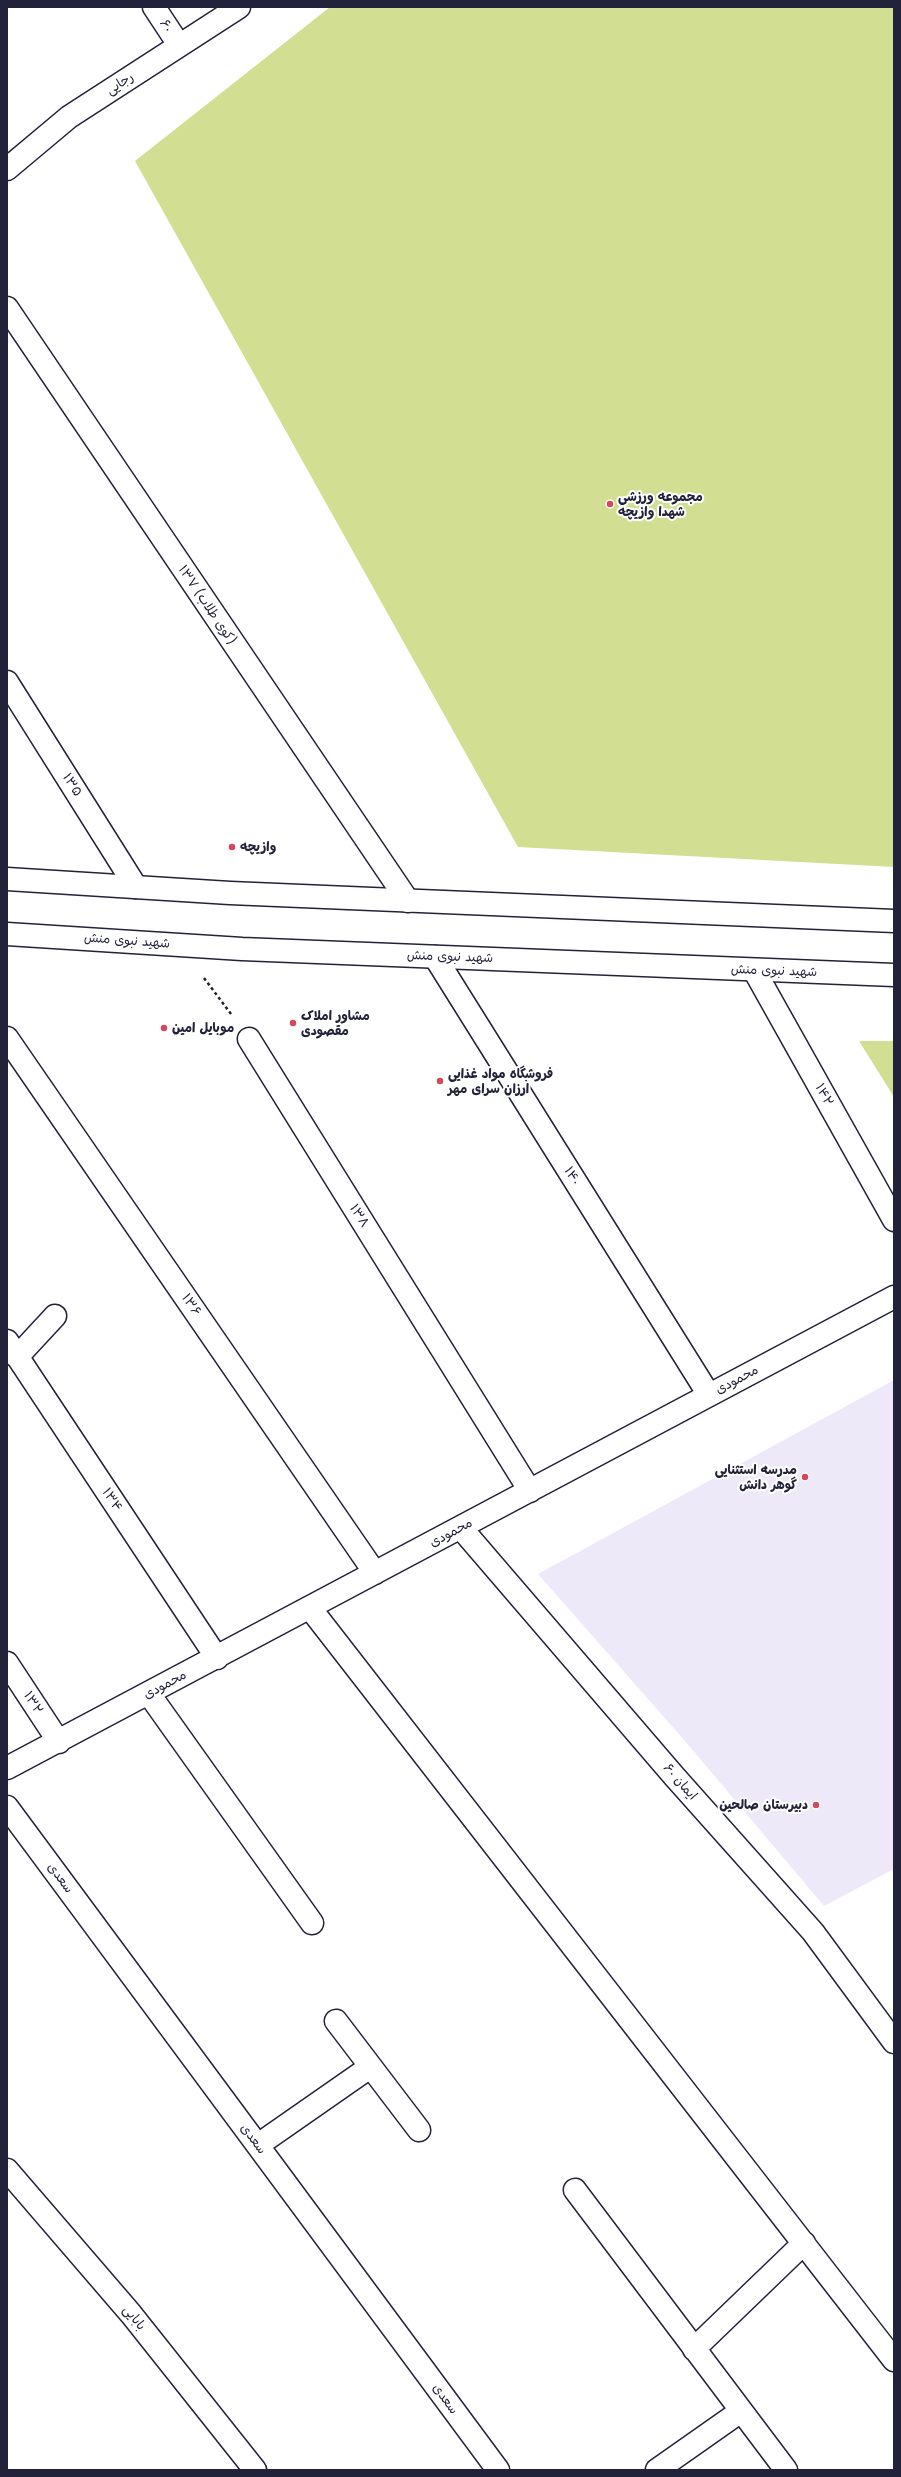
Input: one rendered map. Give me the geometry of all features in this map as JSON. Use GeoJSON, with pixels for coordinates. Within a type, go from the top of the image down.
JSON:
{"type":"FeatureCollection","features":[{"type":"Feature","properties":{"kind":"street","name":"۶۰"},"geometry":{"type":"LineString","coordinates":[[154,7],[179,45]]}},
{"type":"Feature","properties":{"kind":"street","name":"رجایی"},"geometry":{"type":"LineString","coordinates":[[7,169],[70,117],[239,7]]}},
{"type":"Feature","properties":{"kind":"street","name":"۱۳۷ (کوی طلاب)"},"geometry":{"type":"LineString","coordinates":[[7,308],[408,901]]}},
{"type":"Feature","properties":{"kind":"street","name":"۱۳۵"},"geometry":{"type":"LineString","coordinates":[[7,682],[136,887]]}},
{"type":"Feature","properties":{"kind":"street"},"geometry":{"type":"LineString","coordinates":[[7,879],[408,901],[894,921]]}},
{"type":"Feature","properties":{"kind":"street","name":"شهید نبوی منش"},"geometry":{"type":"LineString","coordinates":[[7,934],[180,945],[435,957],[894,975]]}},
{"type":"Feature","properties":{"kind":"street","name":"۱۴۰"},"geometry":{"type":"LineString","coordinates":[[435,957],[709,1395]]}},
{"type":"Feature","properties":{"kind":"street","name":"۱۴۲"},"geometry":{"type":"LineString","coordinates":[[754,970],[894,1220]]}},
{"type":"Feature","properties":{"kind":"street","name":"۱۳۶"},"geometry":{"type":"LineString","coordinates":[[7,1038],[375,1573]]}},
{"type":"Feature","properties":{"kind":"street","name":"۱۳۸"},"geometry":{"type":"LineString","coordinates":[[249,1039],[530,1491]]}},
{"type":"Feature","properties":{"kind":"street","name":"محمودی"},"geometry":{"type":"LineString","coordinates":[[7,1768],[217,1658],[894,1296]]}},
{"type":"Feature","properties":{"kind":"street"},"geometry":{"type":"LineString","coordinates":[[12,1349],[54,1316]]}},
{"type":"Feature","properties":{"kind":"street","name":"۱۳۴"},"geometry":{"type":"LineString","coordinates":[[12,1349],[217,1658]]}},
{"type":"Feature","properties":{"kind":"street","name":"ایمان ۶۰"},"geometry":{"type":"LineString","coordinates":[[461,1528],[674,1776],[813,1932],[894,2042]]}},
{"type":"Feature","properties":{"kind":"street"},"geometry":{"type":"LineString","coordinates":[[310,1608],[894,2360]]}},
{"type":"Feature","properties":{"kind":"street","name":"۱۳۲"},"geometry":{"type":"LineString","coordinates":[[7,1663],[59,1742]]}},
{"type":"Feature","properties":{"kind":"street"},"geometry":{"type":"LineString","coordinates":[[149,1694],[312,1923]]}},
{"type":"Feature","properties":{"kind":"street","name":"سعدی"},"geometry":{"type":"LineString","coordinates":[[7,1807],[498,2470]]}},
{"type":"Feature","properties":{"kind":"street"},"geometry":{"type":"LineString","coordinates":[[336,2021],[419,2130]]}},
{"type":"Feature","properties":{"kind":"street"},"geometry":{"type":"LineString","coordinates":[[258,2145],[370,2067]]}},
{"type":"Feature","properties":{"kind":"street","name":"بابایی"},"geometry":{"type":"LineString","coordinates":[[7,2170],[131,2314],[255,2470]]}},
{"type":"Feature","properties":{"kind":"street"},"geometry":{"type":"LineString","coordinates":[[575,2190],[786,2470]]}},
{"type":"Feature","properties":{"kind":"street"},"geometry":{"type":"LineString","coordinates":[[694,2349],[804,2243]]}},
{"type":"Feature","properties":{"kind":"street"},"geometry":{"type":"LineString","coordinates":[[657,2470],[741,2411]]}},
{"type":"Feature","properties":{"kind":"path"},"geometry":{"type":"LineString","coordinates":[[180,945],[249,1039]]}},
{"type":"Feature","properties":{"kind":"shaded area","name":"مدرسه استثنایی گوهر دانش"},"geometry":{"type":"Polygon","coordinates":[[[894,1380],[894,1869],[824,1906],[685,1741],[538,1574],[894,1380]]]}},
{"type":"Feature","properties":{"kind":"green space","name":"مجموعه ورزشی شهدا وازیچه"},"geometry":{"type":"Polygon","coordinates":[[[330,7],[894,7],[894,867],[518,847],[135,161],[330,7]]]}},
{"type":"Feature","properties":{"kind":"green space"},"geometry":{"type":"Polygon","coordinates":[[[859,1041],[894,1041],[894,1097],[859,1041]]]}},
{"type":"Feature","properties":{"kind":"place","name":"مجموعه ورزشی شهدا وازیچه"},"geometry":{"type":"Point","coordinates":[610,504]}},
{"type":"Feature","properties":{"kind":"place","name":"وازیچه"},"geometry":{"type":"Point","coordinates":[232,847]}},
{"type":"Feature","properties":{"kind":"place","name":"مشاور املاک مقصودی"},"geometry":{"type":"Point","coordinates":[293,1023]}},
{"type":"Feature","properties":{"kind":"place","name":"موبایل امین"},"geometry":{"type":"Point","coordinates":[164,1028]}},
{"type":"Feature","properties":{"kind":"place","name":"فروشگاه مواد غذایی ارزان سرای مهر"},"geometry":{"type":"Point","coordinates":[440,1081]}},
{"type":"Feature","properties":{"kind":"place","name":"مدرسه استثنایی گوهر دانش"},"geometry":{"type":"Point","coordinates":[805,1477]}},
{"type":"Feature","properties":{"kind":"place","name":"دبیرستان صالحین"},"geometry":{"type":"Point","coordinates":[816,1805]}}]}
